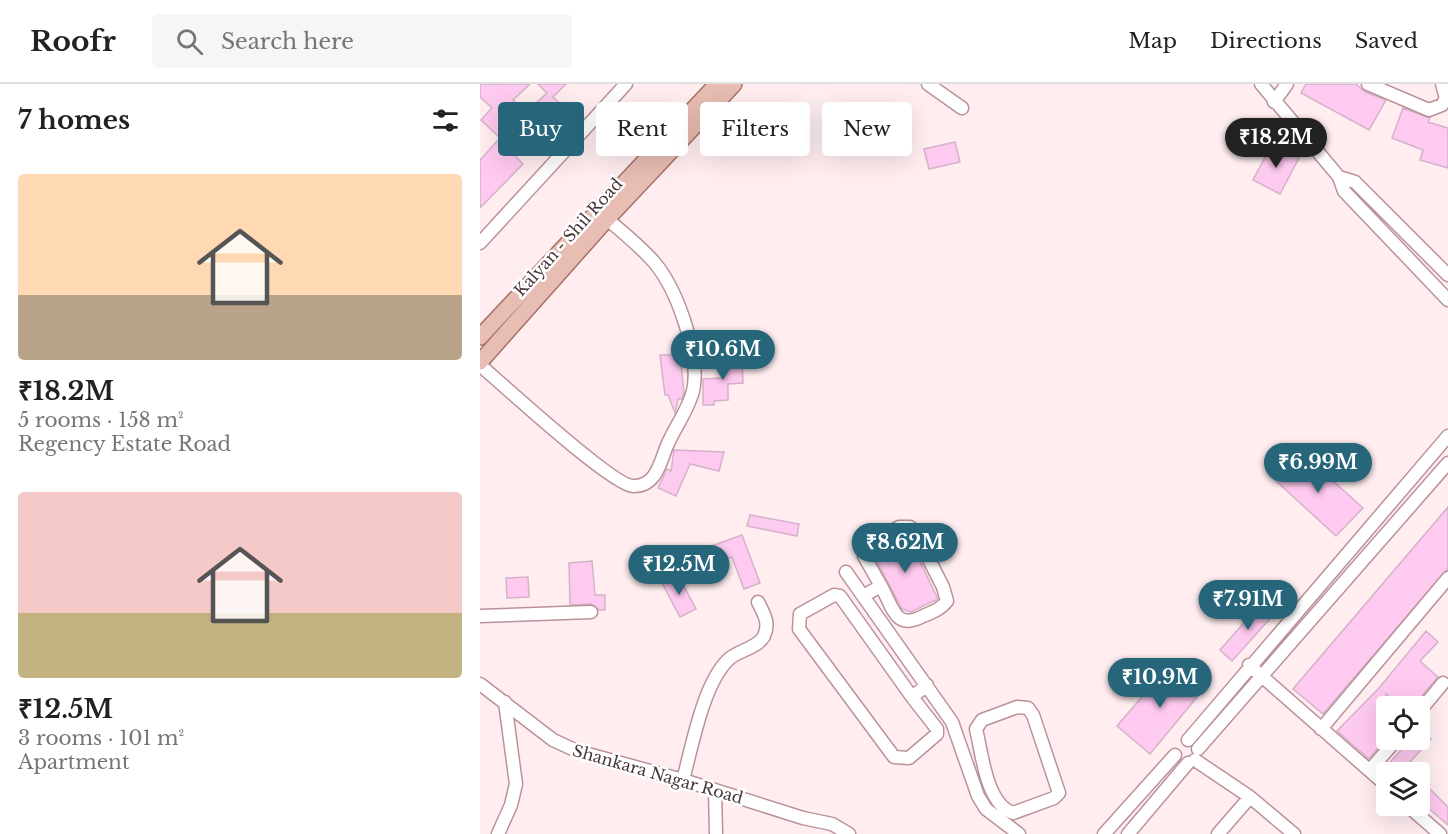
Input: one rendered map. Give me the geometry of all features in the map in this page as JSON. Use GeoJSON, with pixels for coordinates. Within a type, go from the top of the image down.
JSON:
{"type":"FeatureCollection","features":[{"type":"Feature","properties":{"kind":"main road","name":"Kalyan - Shil Road"},"geometry":{"type":"LineString","coordinates":[[480,337],[717,84]]}},
{"type":"Feature","properties":{"kind":"main road","name":"Kalyan - Shil Road"},"geometry":{"type":"LineString","coordinates":[[480,364],[607,219],[734,84]]}},
{"type":"Feature","properties":{"kind":"street"},"geometry":{"type":"LineString","coordinates":[[480,243],[626,84]]}},
{"type":"Feature","properties":{"kind":"street"},"geometry":{"type":"LineString","coordinates":[[928,84],[962,108]]}},
{"type":"Feature","properties":{"kind":"street"},"geometry":{"type":"LineString","coordinates":[[1261,84],[1339,177],[1344,191],[1448,300]]}},
{"type":"Feature","properties":{"kind":"street"},"geometry":{"type":"LineString","coordinates":[[1274,102],[1287,84]]}},
{"type":"Feature","properties":{"kind":"street"},"geometry":{"type":"LineString","coordinates":[[1368,84],[1429,110],[1442,105],[1446,98],[1442,84]]}},
{"type":"Feature","properties":{"kind":"street"},"geometry":{"type":"LineString","coordinates":[[1339,177],[1355,182],[1448,276],[1436,287]]}},
{"type":"Feature","properties":{"kind":"street"},"geometry":{"type":"LineString","coordinates":[[480,364],[594,464],[624,484],[643,484],[656,476],[674,429],[694,389],[689,332],[656,265],[634,241],[607,219]]}},
{"type":"Feature","properties":{"kind":"street"},"geometry":{"type":"LineString","coordinates":[[1104,834],[1175,755],[1178,744],[1188,740],[1249,665],[1448,436]]}},
{"type":"Feature","properties":{"kind":"street"},"geometry":{"type":"LineString","coordinates":[[1128,834],[1448,463]]}},
{"type":"Feature","properties":{"kind":"street"},"geometry":{"type":"LineString","coordinates":[[1379,514],[1392,526]]}},
{"type":"Feature","properties":{"kind":"street"},"geometry":{"type":"LineString","coordinates":[[899,527],[910,527],[915,532],[943,587],[947,601],[943,607],[912,623],[904,622],[899,618],[881,586],[864,556],[865,548],[899,527]]}},
{"type":"Feature","properties":{"kind":"street"},"geometry":{"type":"LineString","coordinates":[[846,572],[952,722],[978,796],[987,810],[1019,834]]}},
{"type":"Feature","properties":{"kind":"street"},"geometry":{"type":"LineString","coordinates":[[1321,729],[1448,578]]}},
{"type":"Feature","properties":{"kind":"street"},"geometry":{"type":"LineString","coordinates":[[863,596],[881,586]]}},
{"type":"Feature","properties":{"kind":"street"},"geometry":{"type":"LineString","coordinates":[[834,595],[840,596],[912,698],[937,729],[938,734],[909,758],[894,757],[799,629],[801,614],[834,595]]}},
{"type":"Feature","properties":{"kind":"street"},"geometry":{"type":"LineString","coordinates":[[683,780],[712,684],[729,659],[760,643],[765,635],[767,620],[758,602]]}},
{"type":"Feature","properties":{"kind":"street"},"geometry":{"type":"LineString","coordinates":[[480,616],[591,612]]}},
{"type":"Feature","properties":{"kind":"street"},"geometry":{"type":"LineString","coordinates":[[1249,665],[1376,776]]}},
{"type":"Feature","properties":{"kind":"street"},"geometry":{"type":"LineString","coordinates":[[1430,699],[1443,683]]}},
{"type":"Feature","properties":{"kind":"street","name":"Shankara Nagar Road"},"geometry":{"type":"LineString","coordinates":[[480,684],[565,746],[803,818],[832,824],[849,834]]}},
{"type":"Feature","properties":{"kind":"street"},"geometry":{"type":"LineString","coordinates":[[912,698],[927,686]]}},
{"type":"Feature","properties":{"kind":"street"},"geometry":{"type":"LineString","coordinates":[[498,834],[511,805],[516,784],[505,702]]}},
{"type":"Feature","properties":{"kind":"street"},"geometry":{"type":"LineString","coordinates":[[1017,707],[1028,708],[1033,715],[1059,793],[1054,798],[1014,813],[1006,811],[992,788],[986,766],[976,729],[977,724],[1017,707]]}},
{"type":"Feature","properties":{"kind":"street"},"geometry":{"type":"LineString","coordinates":[[1188,740],[1195,743],[1194,758]]}},
{"type":"Feature","properties":{"kind":"street"},"geometry":{"type":"LineString","coordinates":[[1370,770],[1387,750]]}},
{"type":"Feature","properties":{"kind":"street"},"geometry":{"type":"LineString","coordinates":[[1175,755],[1180,761],[1194,758],[1250,796],[1294,834]]}},
{"type":"Feature","properties":{"kind":"street"},"geometry":{"type":"LineString","coordinates":[[971,771],[986,766]]}},
{"type":"Feature","properties":{"kind":"street"},"geometry":{"type":"LineString","coordinates":[[715,790],[716,834]]}},
{"type":"Feature","properties":{"kind":"street"},"geometry":{"type":"LineString","coordinates":[[1218,834],[1250,796]]}},
{"type":"Feature","properties":{"kind":"street"},"geometry":{"type":"LineString","coordinates":[[1419,816],[1440,834]]}},
{"type":"Feature","properties":{"kind":"building"},"geometry":{"type":"Polygon","coordinates":[[[480,84],[530,84],[513,100],[515,102],[498,102],[498,136],[481,120],[492,108],[480,97],[480,84]]]}},
{"type":"Feature","properties":{"kind":"building"},"geometry":{"type":"Polygon","coordinates":[[[538,84],[566,84],[553,97],[558,102],[537,102],[547,93],[538,84]]]}},
{"type":"Feature","properties":{"kind":"building"},"geometry":{"type":"Polygon","coordinates":[[[1306,84],[1356,84],[1365,92],[1386,100],[1369,130],[1301,93],[1306,84]]]}},
{"type":"Feature","properties":{"kind":"building"},"geometry":{"type":"Polygon","coordinates":[[[1403,108],[1430,118],[1428,122],[1448,128],[1448,168],[1420,160],[1423,150],[1392,138],[1403,108]]]}},
{"type":"Feature","properties":{"kind":"building"},"geometry":{"type":"Polygon","coordinates":[[[498,140],[498,156],[515,156],[523,164],[480,208],[480,160],[498,140]]]}},
{"type":"Feature","properties":{"kind":"building"},"geometry":{"type":"Polygon","coordinates":[[[955,142],[960,162],[929,169],[924,149],[955,142]]]}},
{"type":"Feature","properties":{"kind":"building"},"geometry":{"type":"Polygon","coordinates":[[[1272,144],[1299,158],[1280,194],[1253,180],[1272,144]]]}},
{"type":"Feature","properties":{"kind":"building"},"geometry":{"type":"Polygon","coordinates":[[[660,355],[680,355],[684,392],[682,399],[678,399],[675,413],[668,395],[665,395],[660,355]]]}},
{"type":"Feature","properties":{"kind":"building"},"geometry":{"type":"Polygon","coordinates":[[[742,358],[743,383],[728,384],[728,400],[714,401],[714,405],[703,405],[703,379],[722,378],[721,359],[742,358]]]}},
{"type":"Feature","properties":{"kind":"building"},"geometry":{"type":"Polygon","coordinates":[[[674,450],[724,452],[719,471],[690,464],[676,496],[658,488],[667,469],[671,471],[674,450]]]}},
{"type":"Feature","properties":{"kind":"building"},"geometry":{"type":"Polygon","coordinates":[[[1300,451],[1363,508],[1336,536],[1274,479],[1300,451]]]}},
{"type":"Feature","properties":{"kind":"building"},"geometry":{"type":"Polygon","coordinates":[[[1448,507],[1448,568],[1323,714],[1293,689],[1448,507]]]}},
{"type":"Feature","properties":{"kind":"building"},"geometry":{"type":"Polygon","coordinates":[[[750,515],[799,524],[797,536],[747,526],[750,515]]]}},
{"type":"Feature","properties":{"kind":"building"},"geometry":{"type":"Polygon","coordinates":[[[742,535],[760,583],[744,589],[732,557],[715,563],[709,547],[742,535]]]}},
{"type":"Feature","properties":{"kind":"building"},"geometry":{"type":"Polygon","coordinates":[[[901,535],[908,537],[938,599],[911,612],[902,609],[873,554],[901,535]]]}},
{"type":"Feature","properties":{"kind":"building"},"geometry":{"type":"Polygon","coordinates":[[[592,561],[595,595],[605,595],[605,610],[599,610],[591,604],[570,605],[569,563],[592,561]]]}},
{"type":"Feature","properties":{"kind":"building"},"geometry":{"type":"Polygon","coordinates":[[[678,575],[696,609],[680,617],[662,583],[678,575]]]}},
{"type":"Feature","properties":{"kind":"building"},"geometry":{"type":"Polygon","coordinates":[[[528,577],[529,597],[507,598],[506,578],[528,577]]]}},
{"type":"Feature","properties":{"kind":"building"},"geometry":{"type":"Polygon","coordinates":[[[1263,601],[1275,613],[1232,661],[1220,650],[1263,601]]]}},
{"type":"Feature","properties":{"kind":"building"},"geometry":{"type":"Polygon","coordinates":[[[1426,631],[1438,642],[1420,661],[1438,677],[1422,696],[1388,696],[1386,694],[1386,696],[1376,696],[1377,750],[1369,759],[1337,731],[1379,688],[1426,631]]]}},
{"type":"Feature","properties":{"kind":"building"},"geometry":{"type":"Polygon","coordinates":[[[1170,664],[1202,691],[1150,754],[1117,726],[1170,664]]]}},
{"type":"Feature","properties":{"kind":"building"},"geometry":{"type":"Polygon","coordinates":[[[1401,750],[1421,750],[1410,762],[1390,762],[1401,750]]]}},
{"type":"Feature","properties":{"kind":"building"},"geometry":{"type":"Polygon","coordinates":[[[1430,789],[1448,807],[1448,825],[1430,809],[1430,789]]]}}]}
